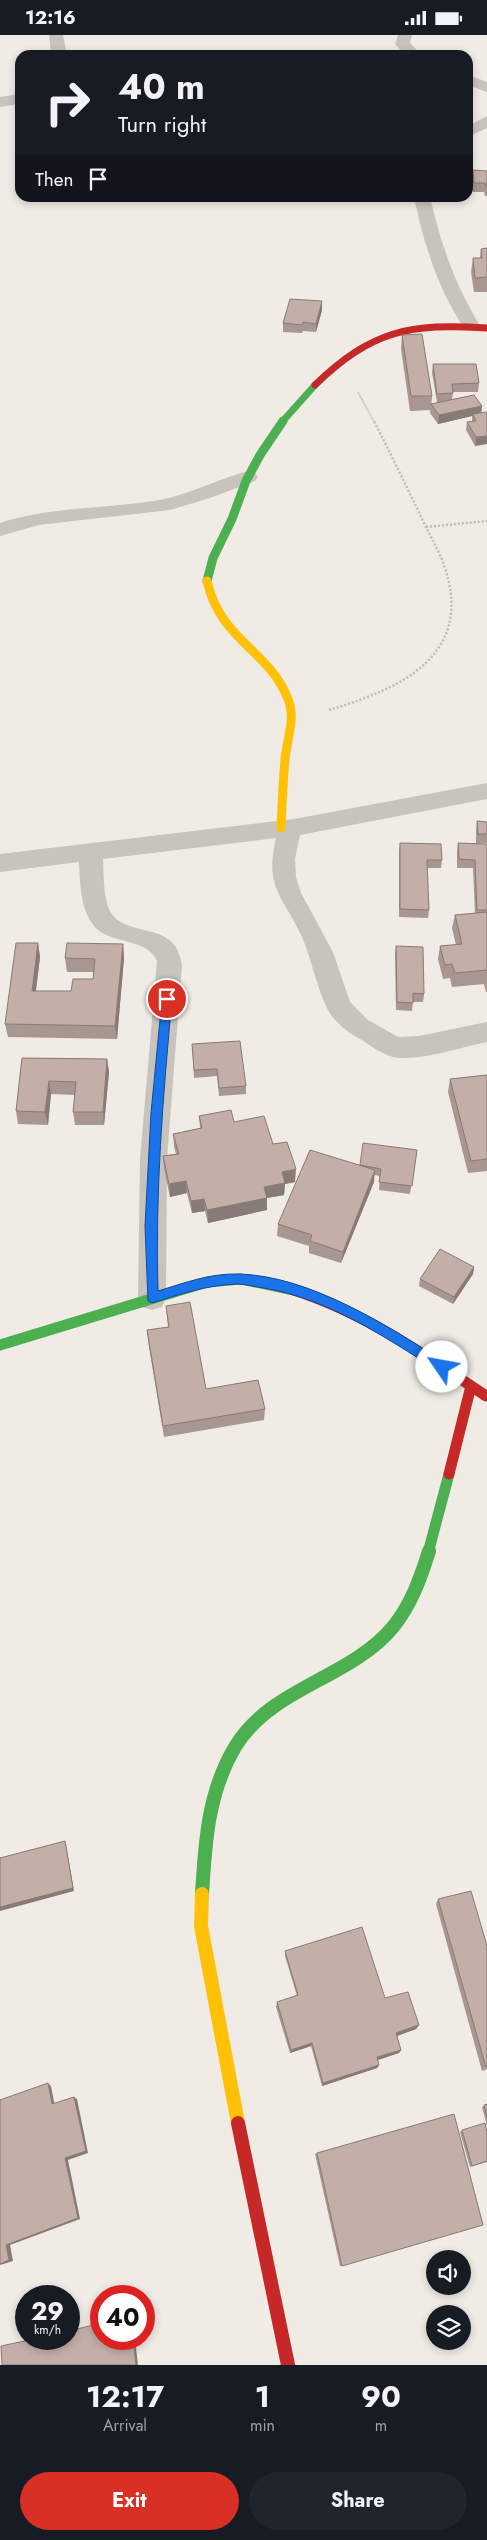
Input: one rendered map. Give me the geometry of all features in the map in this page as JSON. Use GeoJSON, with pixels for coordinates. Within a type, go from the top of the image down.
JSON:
{"type":"FeatureCollection","features":[{"type":"Feature","properties":{"kind":"street"},"geometry":{"type":"LineString","coordinates":[[56,35],[58,50]]}},
{"type":"Feature","properties":{"kind":"street"},"geometry":{"type":"LineString","coordinates":[[405,35],[402,44],[409,50]]}},
{"type":"Feature","properties":{"kind":"street"},"geometry":{"type":"LineString","coordinates":[[473,82],[487,87]]}},
{"type":"Feature","properties":{"kind":"street"},"geometry":{"type":"LineString","coordinates":[[0,102],[15,100]]}},
{"type":"Feature","properties":{"kind":"street"},"geometry":{"type":"LineString","coordinates":[[473,129],[487,121]]}},
{"type":"Feature","properties":{"kind":"street"},"geometry":{"type":"LineString","coordinates":[[423,202],[433,245],[451,293],[480,328]]}},
{"type":"Feature","properties":{"kind":"street"},"geometry":{"type":"LineString","coordinates":[[480,328],[430,325],[403,330],[362,349],[328,373],[299,402],[276,430],[248,477],[231,523],[210,563],[207,588],[214,611],[264,663],[288,697],[292,718],[288,734],[283,859],[284,877],[289,894],[312,932],[339,1007],[359,1027],[395,1047],[419,1046],[487,1032]]}},
{"type":"Feature","properties":{"kind":"street"},"geometry":{"type":"LineString","coordinates":[[0,529],[25,521],[157,507],[192,499],[248,477]]}},
{"type":"Feature","properties":{"kind":"street"},"geometry":{"type":"LineString","coordinates":[[0,863],[285,827],[391,811],[487,791]]}},
{"type":"Feature","properties":{"kind":"street"},"geometry":{"type":"LineString","coordinates":[[90,851],[98,911],[104,921],[114,929],[158,944],[165,951],[169,961],[150,1226],[152,1298]]}},
{"type":"Feature","properties":{"kind":"street"},"geometry":{"type":"LineString","coordinates":[[0,1345],[207,1282],[240,1279],[285,1287],[345,1310],[399,1339],[487,1397]]}},
{"type":"Feature","properties":{"kind":"street"},"geometry":{"type":"LineString","coordinates":[[288,2365],[242,2143],[201,1926],[201,1889],[208,1825],[221,1771],[233,1746],[263,1712],[292,1692],[367,1651],[382,1639],[402,1614],[419,1578],[445,1493],[471,1386]]}},
{"type":"Feature","properties":{"kind":"path"},"geometry":{"type":"LineString","coordinates":[[292,718],[330,710],[380,693],[416,671],[437,652],[448,635],[452,604],[447,572],[394,457],[342,363]]}},
{"type":"Feature","properties":{"kind":"path"},"geometry":{"type":"LineString","coordinates":[[426,527],[487,521]]}},
{"type":"Feature","properties":{"kind":"building"},"geometry":{"type":"Polygon","coordinates":[[[473,170],[487,171],[487,187],[485,183],[474,183],[473,170]]]}},
{"type":"Feature","properties":{"kind":"building"},"geometry":{"type":"Polygon","coordinates":[[[487,248],[487,277],[475,278],[473,258],[482,258],[481,249],[487,248]]]}},
{"type":"Feature","properties":{"kind":"building"},"geometry":{"type":"Polygon","coordinates":[[[290,299],[322,301],[316,324],[303,322],[302,325],[283,323],[290,299]]]}},
{"type":"Feature","properties":{"kind":"building"},"geometry":{"type":"Polygon","coordinates":[[[422,334],[432,396],[411,396],[402,335],[422,334]]]}},
{"type":"Feature","properties":{"kind":"building"},"geometry":{"type":"Polygon","coordinates":[[[433,364],[476,364],[479,383],[452,384],[453,393],[437,394],[433,364]]]}},
{"type":"Feature","properties":{"kind":"building"},"geometry":{"type":"Polygon","coordinates":[[[474,395],[482,406],[439,415],[431,404],[474,395]]]}},
{"type":"Feature","properties":{"kind":"building"},"geometry":{"type":"Polygon","coordinates":[[[486,412],[487,436],[476,437],[467,422],[476,421],[473,414],[486,412]]]}},
{"type":"Feature","properties":{"kind":"building"},"geometry":{"type":"Polygon","coordinates":[[[477,821],[487,822],[487,834],[478,834],[477,821]]]}},
{"type":"Feature","properties":{"kind":"building"},"geometry":{"type":"Polygon","coordinates":[[[400,843],[441,844],[442,860],[427,860],[429,910],[400,909],[400,843]]]}},
{"type":"Feature","properties":{"kind":"building"},"geometry":{"type":"Polygon","coordinates":[[[458,843],[487,844],[487,910],[477,910],[475,860],[459,859],[458,843]]]}},
{"type":"Feature","properties":{"kind":"building"},"geometry":{"type":"Polygon","coordinates":[[[487,912],[487,970],[455,973],[452,964],[445,965],[440,946],[462,944],[455,915],[487,912]]]}},
{"type":"Feature","properties":{"kind":"building"},"geometry":{"type":"Polygon","coordinates":[[[16,943],[38,943],[32,991],[71,991],[73,979],[93,979],[95,959],[65,958],[67,943],[123,944],[115,1026],[5,1024],[16,943]]]}},
{"type":"Feature","properties":{"kind":"building"},"geometry":{"type":"Polygon","coordinates":[[[396,946],[423,947],[424,994],[413,993],[413,1003],[397,1002],[396,946]]]}},
{"type":"Feature","properties":{"kind":"building"},"geometry":{"type":"Polygon","coordinates":[[[240,1041],[246,1086],[219,1088],[217,1069],[194,1070],[192,1044],[240,1041]]]}},
{"type":"Feature","properties":{"kind":"building"},"geometry":{"type":"Polygon","coordinates":[[[22,1058],[107,1059],[103,1112],[73,1112],[76,1082],[49,1081],[45,1112],[16,1111],[22,1058]]]}},
{"type":"Feature","properties":{"kind":"building"},"geometry":{"type":"Polygon","coordinates":[[[487,1075],[487,1159],[471,1161],[450,1079],[487,1075]]]}},
{"type":"Feature","properties":{"kind":"building"},"geometry":{"type":"Polygon","coordinates":[[[231,1110],[234,1122],[264,1116],[273,1144],[287,1142],[296,1169],[282,1172],[285,1183],[264,1187],[267,1198],[207,1210],[204,1199],[191,1201],[186,1181],[169,1184],[163,1156],[179,1154],[173,1134],[202,1128],[199,1116],[231,1110]]]}},
{"type":"Feature","properties":{"kind":"building"},"geometry":{"type":"Polygon","coordinates":[[[363,1143],[417,1150],[412,1186],[379,1182],[381,1169],[360,1165],[363,1143]]]}},
{"type":"Feature","properties":{"kind":"building"},"geometry":{"type":"Polygon","coordinates":[[[310,1150],[375,1170],[343,1252],[310,1241],[312,1235],[278,1224],[310,1150]]]}},
{"type":"Feature","properties":{"kind":"building"},"geometry":{"type":"Polygon","coordinates":[[[440,1249],[474,1267],[454,1297],[420,1279],[440,1249]]]}},
{"type":"Feature","properties":{"kind":"building"},"geometry":{"type":"Polygon","coordinates":[[[190,1302],[206,1389],[258,1380],[265,1409],[163,1426],[147,1330],[169,1327],[166,1306],[190,1302]]]}},
{"type":"Feature","properties":{"kind":"building"},"geometry":{"type":"Polygon","coordinates":[[[65,1841],[73,1888],[0,1907],[0,1858],[65,1841]]]}},
{"type":"Feature","properties":{"kind":"building"},"geometry":{"type":"Polygon","coordinates":[[[471,1891],[487,1946],[487,2067],[438,1899],[471,1891]]]}},
{"type":"Feature","properties":{"kind":"building"},"geometry":{"type":"Polygon","coordinates":[[[362,1927],[385,1998],[408,1992],[419,2025],[396,2033],[401,2050],[377,2057],[379,2065],[323,2083],[312,2043],[291,2050],[277,2002],[298,1995],[285,1951],[362,1927]]]}},
{"type":"Feature","properties":{"kind":"building"},"geometry":{"type":"Polygon","coordinates":[[[48,2083],[52,2104],[74,2097],[86,2151],[65,2158],[78,2218],[6,2245],[9,2260],[0,2264],[0,2100],[48,2083]]]}},
{"type":"Feature","properties":{"kind":"building"},"geometry":{"type":"Polygon","coordinates":[[[487,2104],[487,2117],[484,2105],[487,2104]]]}},
{"type":"Feature","properties":{"kind":"building"},"geometry":{"type":"Polygon","coordinates":[[[454,2114],[483,2225],[342,2266],[317,2153],[454,2114]]]}},
{"type":"Feature","properties":{"kind":"building"},"geometry":{"type":"Polygon","coordinates":[[[485,2123],[487,2132],[487,2161],[472,2166],[462,2130],[485,2123]]]}},
{"type":"Feature","properties":{"kind":"building"},"geometry":{"type":"Polygon","coordinates":[[[90,2326],[90,2350],[134,2350],[136,2365],[2,2365],[1,2346],[15,2343],[15,2350],[80,2350],[80,2328],[90,2326]]]}},
{"type":"Feature","properties":{"kind":"traffic: fast"},"geometry":{"type":"LineString","coordinates":[[207,581],[213,558],[232,519],[252,468],[276,430],[315,385]]}},
{"type":"Feature","properties":{"kind":"traffic: fast"},"geometry":{"type":"LineString","coordinates":[[0,1345],[207,1282],[241,1279],[294,1290]]}},
{"type":"Feature","properties":{"kind":"traffic: fast"},"geometry":{"type":"LineString","coordinates":[[202,1894],[204,1859],[213,1797],[222,1770],[235,1746],[254,1723],[278,1702],[344,1665],[376,1644],[394,1626],[414,1593],[421,1574],[449,1474]]}},
{"type":"Feature","properties":{"kind":"traffic: slow"},"geometry":{"type":"LineString","coordinates":[[207,581],[211,599],[219,615],[230,629],[269,668],[280,682],[288,698],[291,721],[285,759],[281,828]]}},
{"type":"Feature","properties":{"kind":"traffic: slow"},"geometry":{"type":"LineString","coordinates":[[202,1894],[201,1926],[238,2123]]}},
{"type":"Feature","properties":{"kind":"traffic: jam"},"geometry":{"type":"LineString","coordinates":[[315,385],[339,364],[367,345],[398,332],[436,325],[487,328]]}},
{"type":"Feature","properties":{"kind":"traffic: jam"},"geometry":{"type":"LineString","coordinates":[[294,1290],[346,1309],[394,1335],[486,1396]]}},
{"type":"Feature","properties":{"kind":"traffic: jam"},"geometry":{"type":"LineString","coordinates":[[449,1474],[471,1386]]}},
{"type":"Feature","properties":{"kind":"traffic: jam"},"geometry":{"type":"LineString","coordinates":[[238,2123],[288,2365]]}},
{"type":"Feature","properties":{"kind":"route"},"geometry":{"type":"LineString","coordinates":[[167,999],[156,1113],[150,1226],[152,1298],[207,1282],[240,1279],[285,1287],[337,1306],[399,1339],[442,1367]]}}]}
